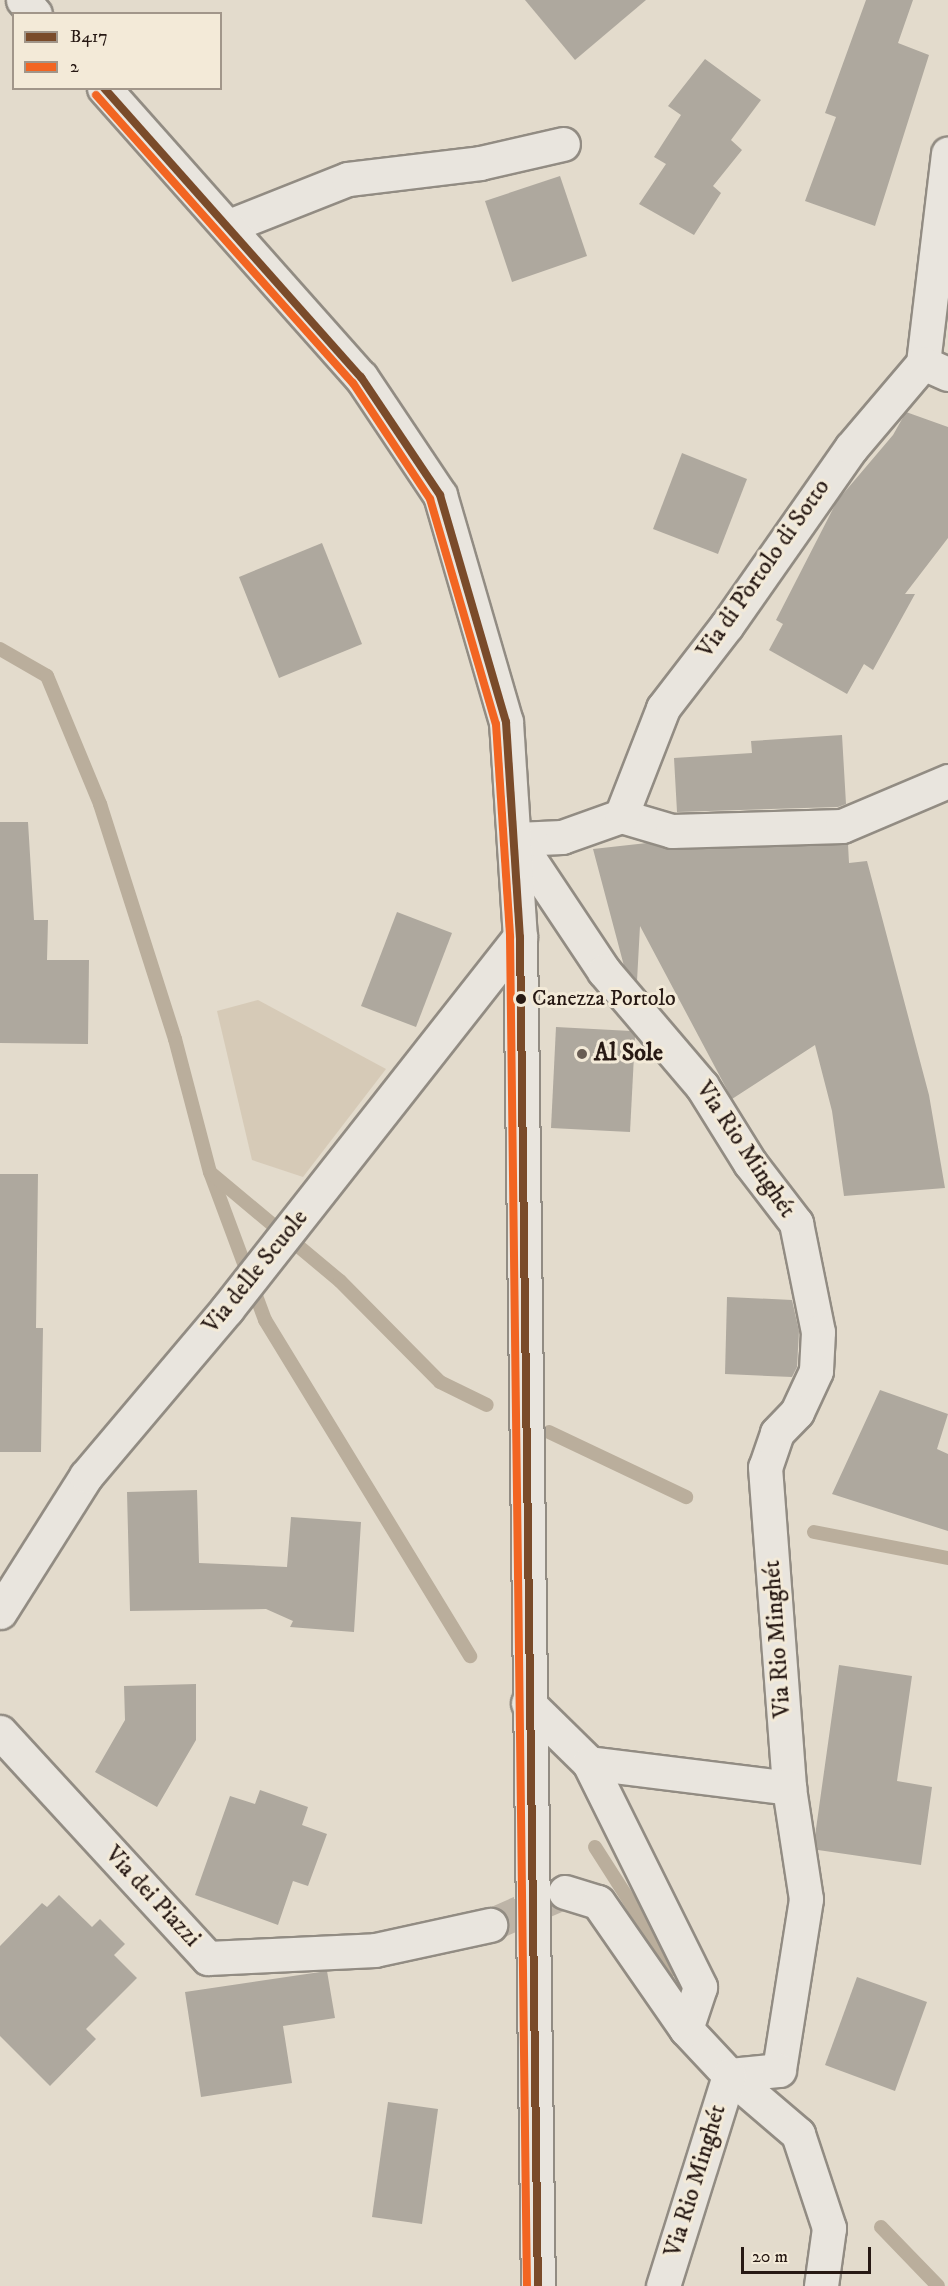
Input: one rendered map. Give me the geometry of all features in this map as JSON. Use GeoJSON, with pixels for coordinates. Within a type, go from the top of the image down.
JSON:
{"type":"FeatureCollection","features":[{"type":"Feature","properties":{"kind":"street"},"geometry":{"type":"LineString","coordinates":[[23,0],[33,12]]}},
{"type":"Feature","properties":{"kind":"street"},"geometry":{"type":"LineString","coordinates":[[106,90],[230,226],[361,377],[440,495],[506,722],[516,839],[520,937],[528,1703],[538,2286]]}},
{"type":"Feature","properties":{"kind":"street"},"geometry":{"type":"LineString","coordinates":[[230,226],[348,179],[480,163],[563,144]]}},
{"type":"Feature","properties":{"kind":"street"},"geometry":{"type":"LineString","coordinates":[[935,369],[948,153]]}},
{"type":"Feature","properties":{"kind":"street","name":"Via di Pòrtolo di Sotto"},"geometry":{"type":"LineString","coordinates":[[621,816],[663,708],[728,625],[851,448],[935,369]]}},
{"type":"Feature","properties":{"kind":"street"},"geometry":{"type":"LineString","coordinates":[[516,839],[562,837],[621,816],[672,831],[842,826],[948,782]]}},
{"type":"Feature","properties":{"kind":"street","name":"Via Rio Minghét"},"geometry":{"type":"LineString","coordinates":[[516,839],[604,972],[702,1086],[750,1163],[796,1223],[818,1332],[816,1371],[797,1412],[777,1432],[765,1467],[789,1788],[807,1899],[779,2070],[729,2075],[663,2286]]}},
{"type":"Feature","properties":{"kind":"street","name":"Via delle Scuole"},"geometry":{"type":"LineString","coordinates":[[0,1612],[86,1476],[296,1224],[520,937]]}},
{"type":"Feature","properties":{"kind":"street"},"geometry":{"type":"LineString","coordinates":[[528,1703],[589,1763],[700,1987],[686,2029]]}},
{"type":"Feature","properties":{"kind":"street","name":"Via dei Piazzi"},"geometry":{"type":"LineString","coordinates":[[0,1732],[208,1958],[375,1950],[490,1925]]}},
{"type":"Feature","properties":{"kind":"street"},"geometry":{"type":"LineString","coordinates":[[589,1763],[789,1788]]}},
{"type":"Feature","properties":{"kind":"street"},"geometry":{"type":"LineString","coordinates":[[565,1892],[597,1902],[686,2029],[729,2075],[798,2134],[829,2228],[821,2286]]}},
{"type":"Feature","properties":{"kind":"shaded area"},"geometry":{"type":"Polygon","coordinates":[[[258,1000],[386,1069],[303,1177],[252,1160],[217,1011],[258,1000]]]}},
{"type":"Feature","properties":{"kind":"building"},"geometry":{"type":"Polygon","coordinates":[[[525,0],[646,0],[575,60],[525,0]]]}},
{"type":"Feature","properties":{"kind":"building"},"geometry":{"type":"Polygon","coordinates":[[[866,0],[913,0],[898,43],[929,55],[875,226],[805,201],[836,117],[825,113],[866,0]]]}},
{"type":"Feature","properties":{"kind":"building"},"geometry":{"type":"Polygon","coordinates":[[[705,59],[761,100],[731,140],[742,150],[713,186],[721,193],[694,235],[639,204],[666,164],[654,157],[681,115],[668,106],[705,59]]]}},
{"type":"Feature","properties":{"kind":"building"},"geometry":{"type":"Polygon","coordinates":[[[560,176],[587,256],[512,282],[485,201],[560,176]]]}},
{"type":"Feature","properties":{"kind":"building"},"geometry":{"type":"Polygon","coordinates":[[[906,412],[948,427],[948,538],[905,594],[915,594],[873,670],[864,664],[847,694],[769,650],[783,624],[776,620],[837,501],[893,435],[906,412]]]}},
{"type":"Feature","properties":{"kind":"building"},"geometry":{"type":"Polygon","coordinates":[[[682,453],[747,479],[718,554],[653,529],[682,453]]]}},
{"type":"Feature","properties":{"kind":"building"},"geometry":{"type":"Polygon","coordinates":[[[322,543],[362,644],[279,678],[239,577],[322,543]]]}},
{"type":"Feature","properties":{"kind":"building"},"geometry":{"type":"Polygon","coordinates":[[[842,735],[846,804],[838,807],[677,812],[674,758],[752,753],[751,741],[842,735]]]}},
{"type":"Feature","properties":{"kind":"building"},"geometry":{"type":"Polygon","coordinates":[[[0,822],[28,822],[34,920],[48,920],[47,960],[89,960],[88,1044],[0,1043],[0,822]]]}},
{"type":"Feature","properties":{"kind":"building"},"geometry":{"type":"Polygon","coordinates":[[[647,843],[673,850],[848,844],[849,863],[867,861],[929,1095],[945,1188],[844,1196],[832,1111],[815,1045],[732,1099],[640,926],[637,981],[624,966],[593,849],[647,843]]]}},
{"type":"Feature","properties":{"kind":"building"},"geometry":{"type":"Polygon","coordinates":[[[397,912],[452,933],[416,1027],[361,1006],[397,912]]]}},
{"type":"Feature","properties":{"kind":"building"},"geometry":{"type":"Polygon","coordinates":[[[556,1027],[631,1031],[635,1036],[630,1132],[551,1128],[556,1027]]]}},
{"type":"Feature","properties":{"kind":"building"},"geometry":{"type":"Polygon","coordinates":[[[0,1174],[38,1174],[36,1328],[43,1328],[41,1452],[0,1452],[0,1174]]]}},
{"type":"Feature","properties":{"kind":"building"},"geometry":{"type":"Polygon","coordinates":[[[727,1297],[792,1300],[799,1331],[797,1367],[792,1377],[725,1374],[727,1297]]]}},
{"type":"Feature","properties":{"kind":"building"},"geometry":{"type":"Polygon","coordinates":[[[880,1390],[948,1414],[937,1449],[948,1454],[948,1531],[832,1494],[880,1390]]]}},
{"type":"Feature","properties":{"kind":"building"},"geometry":{"type":"Polygon","coordinates":[[[197,1490],[199,1563],[287,1567],[291,1517],[361,1522],[354,1632],[290,1627],[293,1621],[266,1609],[130,1611],[127,1492],[197,1490]]]}},
{"type":"Feature","properties":{"kind":"building"},"geometry":{"type":"Polygon","coordinates":[[[839,1665],[912,1676],[897,1781],[932,1787],[921,1865],[818,1850],[815,1836],[839,1665]]]}},
{"type":"Feature","properties":{"kind":"building"},"geometry":{"type":"Polygon","coordinates":[[[196,1684],[196,1740],[157,1807],[95,1772],[125,1720],[124,1686],[196,1684]]]}},
{"type":"Feature","properties":{"kind":"building"},"geometry":{"type":"Polygon","coordinates":[[[260,1790],[308,1807],[302,1825],[327,1834],[308,1886],[293,1881],[278,1925],[195,1895],[230,1796],[255,1804],[260,1790]]]}},
{"type":"Feature","properties":{"kind":"building"},"geometry":{"type":"Polygon","coordinates":[[[59,1895],[92,1927],[100,1919],[125,1944],[114,1955],[137,1978],[86,2029],[96,2039],[50,2086],[0,2036],[0,1946],[42,1903],[47,1907],[59,1895]]]}},
{"type":"Feature","properties":{"kind":"building"},"geometry":{"type":"Polygon","coordinates":[[[327,1971],[335,2018],[283,2026],[292,2083],[201,2097],[185,1992],[327,1971]]]}},
{"type":"Feature","properties":{"kind":"building"},"geometry":{"type":"Polygon","coordinates":[[[857,1977],[927,2002],[895,2091],[825,2065],[857,1977]]]}},
{"type":"Feature","properties":{"kind":"building"},"geometry":{"type":"Polygon","coordinates":[[[388,2102],[438,2109],[422,2224],[372,2217],[388,2102]]]}},
{"type":"Feature","properties":{"kind":"waterway"},"geometry":{"type":"LineString","coordinates":[[0,649],[47,676],[100,804],[175,1039],[210,1172],[265,1320],[470,1656]]}},
{"type":"Feature","properties":{"kind":"waterway"},"geometry":{"type":"LineString","coordinates":[[212,1174],[340,1281],[440,1382],[487,1405]]}},
{"type":"Feature","properties":{"kind":"waterway"},"geometry":{"type":"LineString","coordinates":[[549,1432],[686,1497]]}},
{"type":"Feature","properties":{"kind":"waterway"},"geometry":{"type":"LineString","coordinates":[[814,1532],[948,1558]]}},
{"type":"Feature","properties":{"kind":"waterway"},"geometry":{"type":"LineString","coordinates":[[595,1847],[673,1969]]}},
{"type":"Feature","properties":{"kind":"waterway"},"geometry":{"type":"LineString","coordinates":[[881,2227],[938,2286]]}},
{"type":"Feature","properties":{"kind":"tunnel"},"geometry":{"type":"LineString","coordinates":[[490,1925],[565,1892]]}},
{"type":"Feature","properties":{"kind":"transit line","name":"B417"},"geometry":{"type":"LineString","coordinates":[[106,90],[361,377],[440,495],[506,722],[520,937],[538,2286]]}},
{"type":"Feature","properties":{"kind":"transit line","name":"2"},"geometry":{"type":"LineString","coordinates":[[96,95],[353,383],[430,499],[496,724],[510,937],[527,2286]]}},
{"type":"Feature","properties":{"kind":"place","name":"Canezza Portolo"},"geometry":{"type":"Point","coordinates":[521,999]}},
{"type":"Feature","properties":{"kind":"place","name":"Al Sole"},"geometry":{"type":"Point","coordinates":[582,1054]}}]}
